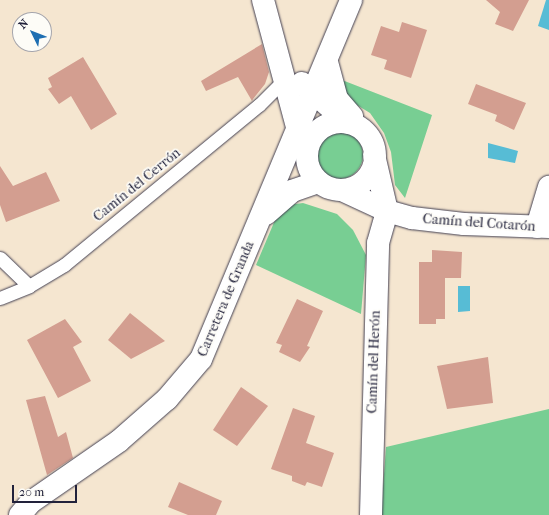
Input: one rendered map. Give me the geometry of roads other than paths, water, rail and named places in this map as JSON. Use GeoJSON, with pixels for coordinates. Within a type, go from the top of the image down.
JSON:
{"type":"FeatureCollection","features":[{"type":"Feature","properties":{"kind":"street"},"geometry":{"type":"LineString","coordinates":[[263,0],[294,80],[297,128],[310,171],[318,182],[333,190],[352,188],[369,175],[374,155]]}},
{"type":"Feature","properties":{"kind":"street","name":"Carretera de Granda"},"geometry":{"type":"LineString","coordinates":[[20,515],[31,502],[119,441],[167,399],[201,359],[239,264],[262,217],[297,128],[294,80],[327,62],[351,0]]}},
{"type":"Feature","properties":{"kind":"street"},"geometry":{"type":"LineString","coordinates":[[327,62],[337,99],[350,126]]}},
{"type":"Feature","properties":{"kind":"street"},"geometry":{"type":"LineString","coordinates":[[294,80],[373,146],[387,211]]}},
{"type":"Feature","properties":{"kind":"street"},"geometry":{"type":"LineString","coordinates":[[297,128],[350,126]]}},
{"type":"Feature","properties":{"kind":"street"},"geometry":{"type":"LineString","coordinates":[[307,158],[312,138],[324,127],[350,126]]}},
{"type":"Feature","properties":{"kind":"street","name":"Carretera de Granda"},"geometry":{"type":"LineString","coordinates":[[262,217],[292,192],[318,182]]}},
{"type":"Feature","properties":{"kind":"street"},"geometry":{"type":"LineString","coordinates":[[543,227],[549,187]]}},
{"type":"Feature","properties":{"kind":"street","name":"Camín del Cotarón"},"geometry":{"type":"LineString","coordinates":[[342,190],[387,211],[412,218],[464,224],[543,227]]}},
{"type":"Feature","properties":{"kind":"street","name":"Camín del Herón"},"geometry":{"type":"LineString","coordinates":[[371,515],[378,243],[387,211]]}},
{"type":"Feature","properties":{"kind":"lane","name":"Camín del Cerrón"},"geometry":{"type":"LineString","coordinates":[[0,298],[29,286],[64,265],[259,105],[294,80]]}},
{"type":"Feature","properties":{"kind":"lane"},"geometry":{"type":"LineString","coordinates":[[0,258],[29,286]]}},
{"type":"Feature","properties":{"kind":"water"},"geometry":{"type":"Polygon","coordinates":[[[546,0],[549,0],[549,30],[538,26],[546,0]]]}},
{"type":"Feature","properties":{"kind":"water"},"geometry":{"type":"Polygon","coordinates":[[[488,143],[518,151],[515,163],[488,158],[488,143]]]}},
{"type":"Feature","properties":{"kind":"water"},"geometry":{"type":"Polygon","coordinates":[[[458,286],[470,286],[470,311],[458,312],[458,286]]]}}]}
